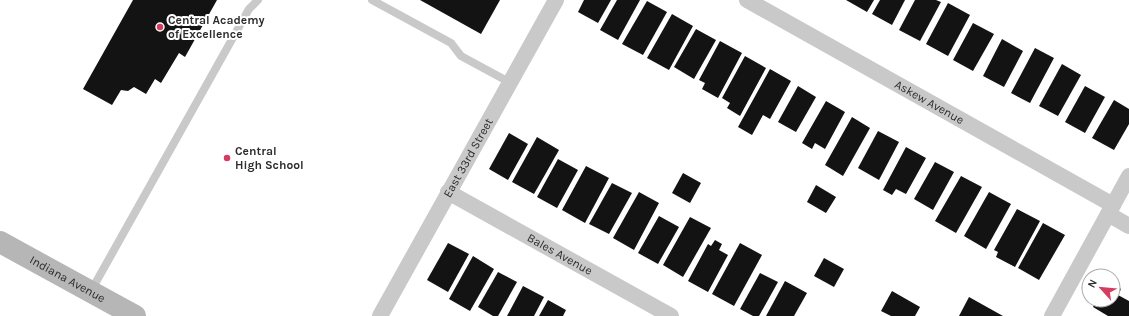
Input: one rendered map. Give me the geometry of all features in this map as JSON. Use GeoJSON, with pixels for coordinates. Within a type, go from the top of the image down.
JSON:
{"type":"FeatureCollection","features":[{"type":"Feature","properties":{"kind":"street","name":"East 33rd Street"},"geometry":{"type":"LineString","coordinates":[[380,316],[556,0]]}},
{"type":"Feature","properties":{"kind":"street","name":"Askew Avenue"},"geometry":{"type":"LineString","coordinates":[[747,0],[1110,210],[1129,226]]}},
{"type":"Feature","properties":{"kind":"street"},"geometry":{"type":"LineString","coordinates":[[1052,316],[1129,176]]}},
{"type":"Feature","properties":{"kind":"street","name":"Bales Avenue"},"geometry":{"type":"LineString","coordinates":[[448,192],[671,316]]}},
{"type":"Feature","properties":{"kind":"street","name":"Indiana Avenue"},"geometry":{"type":"LineString","coordinates":[[0,242],[135,316]]}},
{"type":"Feature","properties":{"kind":"lane"},"geometry":{"type":"LineString","coordinates":[[91,292],[245,15],[258,0]]}},
{"type":"Feature","properties":{"kind":"lane"},"geometry":{"type":"LineString","coordinates":[[372,0],[451,43],[461,56],[509,82]]}},
{"type":"Feature","properties":{"kind":"building","name":"Central Academy of Excellence"},"geometry":{"type":"Polygon","coordinates":[[[133,0],[217,0],[185,57],[179,53],[161,83],[155,79],[146,94],[134,87],[128,91],[121,90],[112,105],[83,89],[133,0]]]}},
{"type":"Feature","properties":{"kind":"building"},"geometry":{"type":"Polygon","coordinates":[[[420,0],[500,0],[481,34],[420,0]]]}},
{"type":"Feature","properties":{"kind":"building"},"geometry":{"type":"Polygon","coordinates":[[[584,0],[611,0],[598,23],[578,12],[584,0]]]}},
{"type":"Feature","properties":{"kind":"building"},"geometry":{"type":"Polygon","coordinates":[[[617,0],[640,0],[618,40],[600,30],[617,0]]]}},
{"type":"Feature","properties":{"kind":"building"},"geometry":{"type":"Polygon","coordinates":[[[846,0],[874,0],[867,12],[846,0]]]}},
{"type":"Feature","properties":{"kind":"building"},"geometry":{"type":"Polygon","coordinates":[[[880,0],[905,0],[892,25],[872,14],[880,0]]]}},
{"type":"Feature","properties":{"kind":"building"},"geometry":{"type":"Polygon","coordinates":[[[915,0],[936,0],[941,2],[920,41],[899,30],[915,0]]]}},
{"type":"Feature","properties":{"kind":"building"},"geometry":{"type":"Polygon","coordinates":[[[647,1],[667,12],[643,55],[622,44],[647,1]]]}},
{"type":"Feature","properties":{"kind":"building"},"geometry":{"type":"Polygon","coordinates":[[[948,3],[970,15],[948,56],[926,44],[948,3]]]}},
{"type":"Feature","properties":{"kind":"building"},"geometry":{"type":"Polygon","coordinates":[[[672,14],[693,26],[669,70],[647,58],[672,14]]]}},
{"type":"Feature","properties":{"kind":"building"},"geometry":{"type":"Polygon","coordinates":[[[973,23],[994,34],[973,71],[953,60],[973,23]]]}},
{"type":"Feature","properties":{"kind":"building"},"geometry":{"type":"Polygon","coordinates":[[[696,29],[716,40],[694,79],[674,67],[696,29]]]}},
{"type":"Feature","properties":{"kind":"building"},"geometry":{"type":"Polygon","coordinates":[[[1002,39],[1023,51],[1004,87],[983,76],[1002,39]]]}},
{"type":"Feature","properties":{"kind":"building"},"geometry":{"type":"Polygon","coordinates":[[[720,41],[742,53],[718,98],[702,89],[705,83],[699,80],[720,41]]]}},
{"type":"Feature","properties":{"kind":"building"},"geometry":{"type":"Polygon","coordinates":[[[1035,48],[1054,58],[1030,103],[1011,93],[1035,48]]]}},
{"type":"Feature","properties":{"kind":"building"},"geometry":{"type":"Polygon","coordinates":[[[745,56],[766,68],[740,116],[727,108],[730,103],[722,98],[745,56]]]}},
{"type":"Feature","properties":{"kind":"building"},"geometry":{"type":"Polygon","coordinates":[[[1062,64],[1081,75],[1058,116],[1039,106],[1062,64]]]}},
{"type":"Feature","properties":{"kind":"building"},"geometry":{"type":"Polygon","coordinates":[[[770,69],[791,81],[770,119],[763,115],[752,135],[738,127],[770,69]]]}},
{"type":"Feature","properties":{"kind":"building"},"geometry":{"type":"Polygon","coordinates":[[[798,86],[816,97],[796,132],[778,122],[798,86]]]}},
{"type":"Feature","properties":{"kind":"building"},"geometry":{"type":"Polygon","coordinates":[[[1085,86],[1105,97],[1085,133],[1065,122],[1085,86]]]}},
{"type":"Feature","properties":{"kind":"building"},"geometry":{"type":"Polygon","coordinates":[[[1114,100],[1129,109],[1129,124],[1114,150],[1092,138],[1114,100]]]}},
{"type":"Feature","properties":{"kind":"building"},"geometry":{"type":"Polygon","coordinates":[[[826,101],[845,112],[825,149],[815,143],[812,149],[802,143],[826,101]]]}},
{"type":"Feature","properties":{"kind":"building"},"geometry":{"type":"Polygon","coordinates":[[[852,117],[870,128],[843,176],[825,165],[852,117]]]}},
{"type":"Feature","properties":{"kind":"building"},"geometry":{"type":"Polygon","coordinates":[[[878,131],[899,142],[879,180],[858,168],[878,131]]]}},
{"type":"Feature","properties":{"kind":"building"},"geometry":{"type":"Polygon","coordinates":[[[509,133],[528,144],[508,180],[489,169],[509,133]]]}},
{"type":"Feature","properties":{"kind":"building"},"geometry":{"type":"Polygon","coordinates":[[[537,137],[559,150],[534,194],[512,182],[537,137]]]}},
{"type":"Feature","properties":{"kind":"building"},"geometry":{"type":"Polygon","coordinates":[[[906,147],[926,158],[906,194],[896,189],[892,195],[883,190],[906,147]]]}},
{"type":"Feature","properties":{"kind":"building"},"geometry":{"type":"Polygon","coordinates":[[[558,159],[578,170],[557,208],[537,197],[558,159]]]}},
{"type":"Feature","properties":{"kind":"building"},"geometry":{"type":"Polygon","coordinates":[[[935,162],[954,172],[933,210],[914,199],[935,162]]]}},
{"type":"Feature","properties":{"kind":"building"},"geometry":{"type":"Polygon","coordinates":[[[586,166],[609,178],[585,223],[562,210],[586,166]]]}},
{"type":"Feature","properties":{"kind":"building"},"geometry":{"type":"Polygon","coordinates":[[[683,173],[701,183],[690,203],[672,193],[683,173]]]}},
{"type":"Feature","properties":{"kind":"building"},"geometry":{"type":"Polygon","coordinates":[[[961,176],[982,187],[956,233],[935,221],[961,176]]]}},
{"type":"Feature","properties":{"kind":"building"},"geometry":{"type":"Polygon","coordinates":[[[612,183],[632,193],[609,234],[589,224],[612,183]]]}},
{"type":"Feature","properties":{"kind":"building"},"geometry":{"type":"Polygon","coordinates":[[[816,185],[836,197],[826,213],[807,202],[816,185]]]}},
{"type":"Feature","properties":{"kind":"building"},"geometry":{"type":"Polygon","coordinates":[[[639,192],[659,203],[634,250],[613,238],[639,192]]]}},
{"type":"Feature","properties":{"kind":"building"},"geometry":{"type":"Polygon","coordinates":[[[989,192],[1011,204],[986,249],[964,236],[989,192]]]}},
{"type":"Feature","properties":{"kind":"building"},"geometry":{"type":"Polygon","coordinates":[[[1017,209],[1040,221],[1015,267],[996,257],[998,252],[994,250],[1017,209]]]}},
{"type":"Feature","properties":{"kind":"building"},"geometry":{"type":"Polygon","coordinates":[[[659,216],[679,227],[658,264],[638,253],[659,216]]]}},
{"type":"Feature","properties":{"kind":"building"},"geometry":{"type":"Polygon","coordinates":[[[690,217],[711,228],[683,277],[663,265],[690,217]]]}},
{"type":"Feature","properties":{"kind":"building"},"geometry":{"type":"Polygon","coordinates":[[[1043,223],[1065,235],[1039,280],[1018,268],[1043,223]]]}},
{"type":"Feature","properties":{"kind":"building"},"geometry":{"type":"Polygon","coordinates":[[[715,240],[722,244],[719,250],[728,255],[708,292],[688,281],[708,244],[711,246],[715,240]]]}},
{"type":"Feature","properties":{"kind":"building"},"geometry":{"type":"Polygon","coordinates":[[[448,243],[469,254],[448,292],[427,280],[448,243]]]}},
{"type":"Feature","properties":{"kind":"building"},"geometry":{"type":"Polygon","coordinates":[[[740,243],[762,255],[734,306],[712,294],[740,243]]]}},
{"type":"Feature","properties":{"kind":"building"},"geometry":{"type":"Polygon","coordinates":[[[473,256],[494,269],[470,311],[449,299],[473,256]]]}},
{"type":"Feature","properties":{"kind":"building"},"geometry":{"type":"Polygon","coordinates":[[[824,258],[844,269],[834,287],[814,276],[824,258]]]}},
{"type":"Feature","properties":{"kind":"building"},"geometry":{"type":"Polygon","coordinates":[[[498,272],[517,282],[498,316],[493,316],[478,307],[498,272]]]}},
{"type":"Feature","properties":{"kind":"building"},"geometry":{"type":"Polygon","coordinates":[[[760,273],[778,282],[759,316],[753,316],[740,309],[760,273]]]}},
{"type":"Feature","properties":{"kind":"building"},"geometry":{"type":"Polygon","coordinates":[[[785,281],[807,293],[794,316],[766,316],[785,281]]]}},
{"type":"Feature","properties":{"kind":"building"},"geometry":{"type":"Polygon","coordinates":[[[523,286],[544,297],[534,316],[507,316],[523,286]]]}},
{"type":"Feature","properties":{"kind":"building"},"geometry":{"type":"Polygon","coordinates":[[[892,291],[920,307],[915,316],[891,316],[881,311],[892,291]]]}},
{"type":"Feature","properties":{"kind":"building"},"geometry":{"type":"Polygon","coordinates":[[[969,297],[1003,316],[959,316],[969,297]]]}},
{"type":"Feature","properties":{"kind":"building"},"geometry":{"type":"Polygon","coordinates":[[[1121,297],[1129,301],[1129,316],[1108,316],[1095,308],[1121,308],[1121,297]]]}},
{"type":"Feature","properties":{"kind":"building"},"geometry":{"type":"Polygon","coordinates":[[[548,300],[566,310],[563,316],[539,316],[548,300]]]}},
{"type":"Feature","properties":{"kind":"place","name":"Central Academy of Excellence"},"geometry":{"type":"Point","coordinates":[160,27]}},
{"type":"Feature","properties":{"kind":"place","name":"Central High School"},"geometry":{"type":"Point","coordinates":[227,158]}}]}
